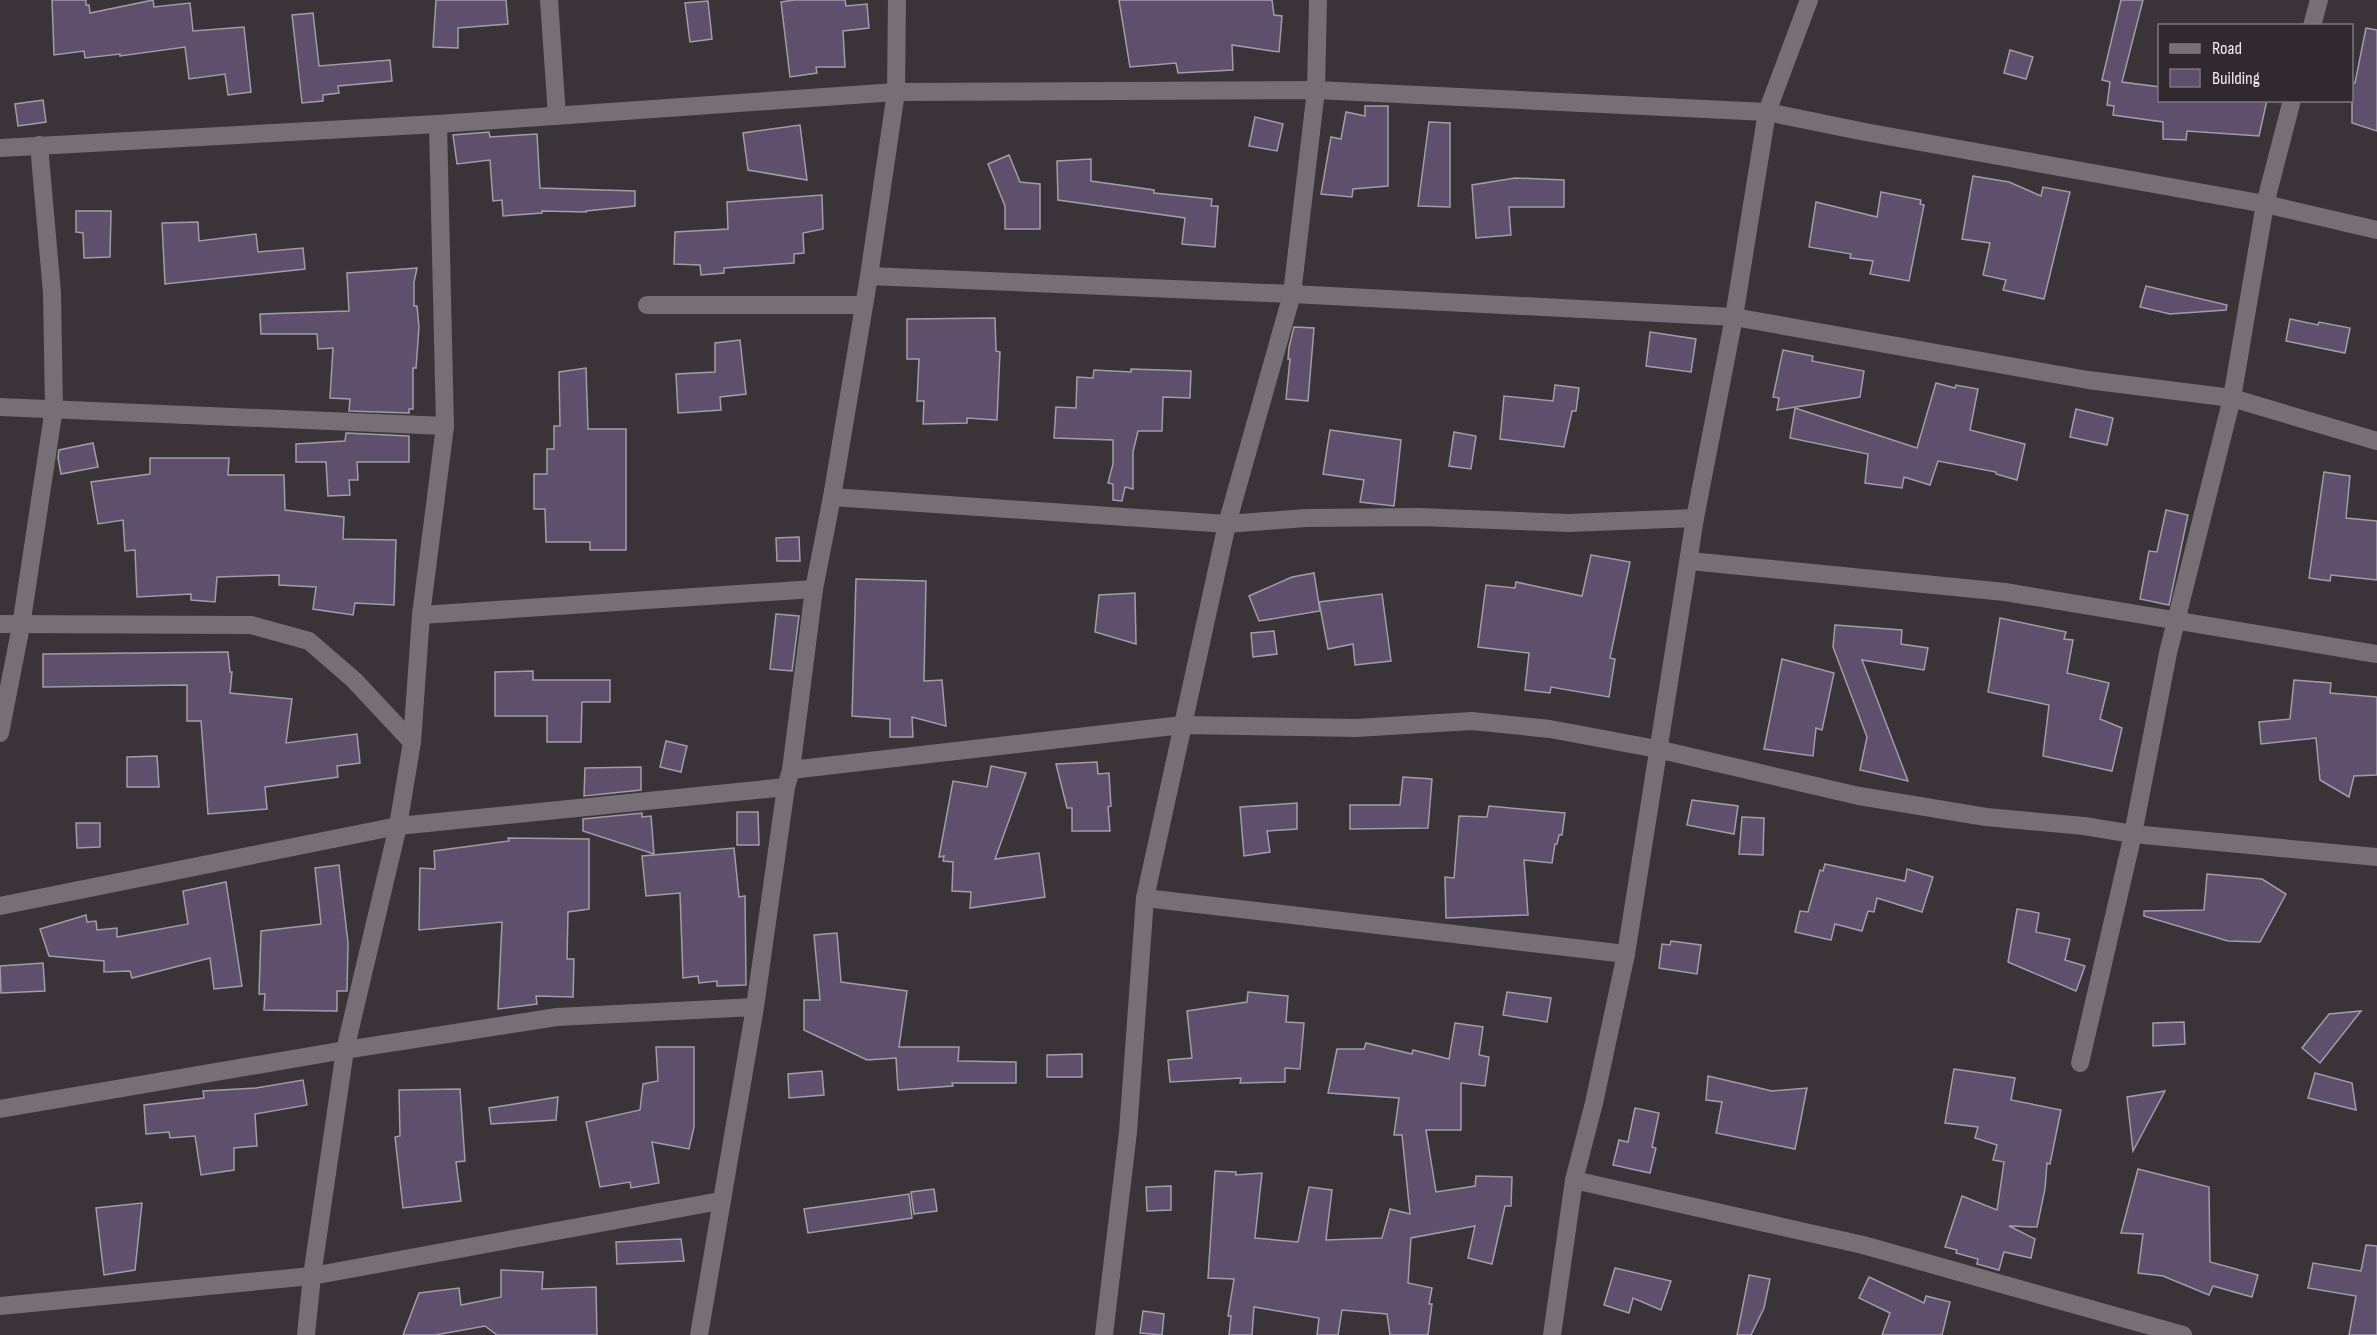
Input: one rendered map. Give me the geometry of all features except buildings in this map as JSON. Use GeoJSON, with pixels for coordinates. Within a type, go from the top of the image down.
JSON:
{"type":"FeatureCollection","features":[{"type":"Feature","properties":{"kind":"street"},"geometry":{"type":"LineString","coordinates":[[549,0],[557,116]]}},
{"type":"Feature","properties":{"kind":"street"},"geometry":{"type":"LineString","coordinates":[[699,1335],[720,1201],[755,1007],[814,589],[832,497],[869,276],[896,92],[897,0]]}},
{"type":"Feature","properties":{"kind":"street"},"geometry":{"type":"LineString","coordinates":[[1104,1335],[1128,1132],[1144,898],[1227,524],[1292,294],[1316,90],[1318,0]]}},
{"type":"Feature","properties":{"kind":"street"},"geometry":{"type":"LineString","coordinates":[[1552,1335],[1574,1180],[1594,1103],[1626,954],[1695,518],[1734,317],[1767,112],[1809,0]]}},
{"type":"Feature","properties":{"kind":"street"},"geometry":{"type":"LineString","coordinates":[[2313,24],[2319,0]]}},
{"type":"Feature","properties":{"kind":"street"},"geometry":{"type":"LineString","coordinates":[[0,148],[438,124],[896,92],[1316,90],[1767,112],[1865,132],[2265,204],[2377,230]]}},
{"type":"Feature","properties":{"kind":"street"},"geometry":{"type":"LineString","coordinates":[[2080,1063],[2133,834],[2176,621],[2232,398],[2265,204],[2291,102]]}},
{"type":"Feature","properties":{"kind":"street"},"geometry":{"type":"LineString","coordinates":[[306,1335],[312,1276],[345,1050],[398,826],[412,742],[421,615],[445,426],[438,124]]}},
{"type":"Feature","properties":{"kind":"street"},"geometry":{"type":"LineString","coordinates":[[0,733],[21,626],[54,408],[52,293],[39,145]]}},
{"type":"Feature","properties":{"kind":"street"},"geometry":{"type":"LineString","coordinates":[[869,276],[1292,294],[1734,317],[2088,380],[2232,398],[2377,441]]}},
{"type":"Feature","properties":{"kind":"street"},"geometry":{"type":"LineString","coordinates":[[647,305],[863,305]]}},
{"type":"Feature","properties":{"kind":"street"},"geometry":{"type":"LineString","coordinates":[[0,407],[445,426]]}},
{"type":"Feature","properties":{"kind":"street"},"geometry":{"type":"LineString","coordinates":[[832,497],[1227,524],[1306,518],[1419,517],[1569,523],[1695,518]]}},
{"type":"Feature","properties":{"kind":"street"},"geometry":{"type":"LineString","coordinates":[[1690,561],[2005,592],[2377,654]]}},
{"type":"Feature","properties":{"kind":"street"},"geometry":{"type":"LineString","coordinates":[[421,615],[814,589]]}},
{"type":"Feature","properties":{"kind":"street"},"geometry":{"type":"LineString","coordinates":[[0,624],[21,626],[251,625],[309,641],[354,680],[412,742]]}},
{"type":"Feature","properties":{"kind":"street"},"geometry":{"type":"LineString","coordinates":[[0,906],[398,826],[788,779],[1182,725],[1356,728],[1472,721],[1550,729],[1657,749],[1859,796],[1986,817],[2084,826],[2133,834],[2377,857]]}},
{"type":"Feature","properties":{"kind":"street"},"geometry":{"type":"LineString","coordinates":[[1144,898],[1626,954]]}},
{"type":"Feature","properties":{"kind":"street"},"geometry":{"type":"LineString","coordinates":[[0,1109],[345,1050],[557,1017],[755,1007]]}},
{"type":"Feature","properties":{"kind":"street"},"geometry":{"type":"LineString","coordinates":[[1574,1180],[1863,1245],[2183,1335]]}},
{"type":"Feature","properties":{"kind":"street"},"geometry":{"type":"LineString","coordinates":[[0,1306],[312,1276],[720,1201]]}}]}
